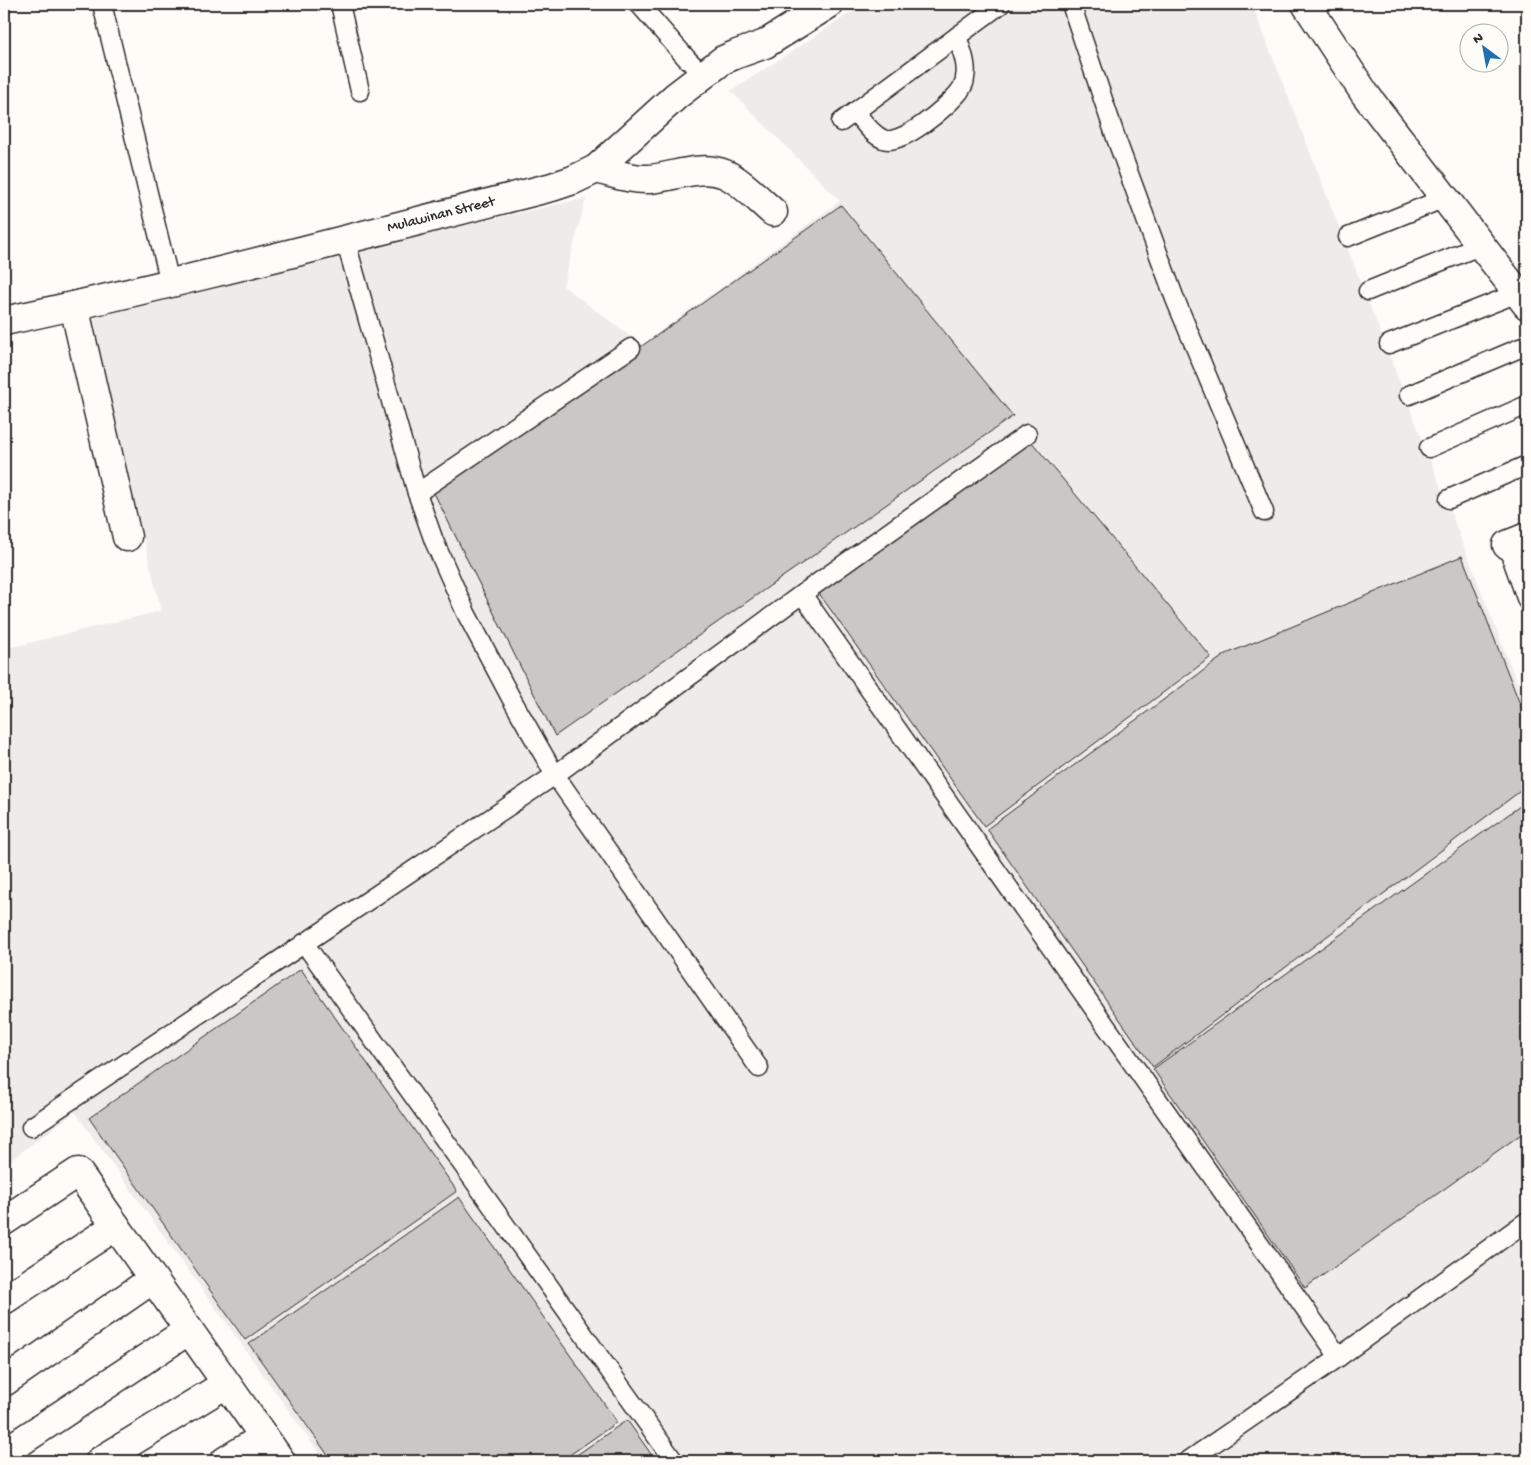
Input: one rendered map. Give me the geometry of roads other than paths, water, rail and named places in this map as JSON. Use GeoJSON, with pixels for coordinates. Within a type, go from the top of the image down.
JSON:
{"type":"FeatureCollection","features":[{"type":"Feature","properties":{"kind":"street","name":"Mulawinan Street"},"geometry":{"type":"LineString","coordinates":[[4,321],[170,283],[552,187],[573,180],[596,169],[676,96],[723,60],[780,35],[829,4]]}},
{"type":"Feature","properties":{"kind":"street"},"geometry":{"type":"LineString","coordinates":[[1306,4],[1365,94],[1523,298]]}},
{"type":"Feature","properties":{"kind":"street"},"geometry":{"type":"LineString","coordinates":[[596,169],[628,177],[647,179],[709,170],[726,174],[773,212]]}},
{"type":"Feature","properties":{"kind":"street"},"geometry":{"type":"LineString","coordinates":[[74,306],[127,537]]}},
{"type":"Feature","properties":{"kind":"street"},"geometry":{"type":"LineString","coordinates":[[4,1221],[78,1172],[281,1461]]}},
{"type":"Feature","properties":{"kind":"street"},"geometry":{"type":"LineString","coordinates":[[4,1300],[116,1226]]}},
{"type":"Feature","properties":{"kind":"street"},"geometry":{"type":"LineString","coordinates":[[4,1382],[153,1280]]}},
{"type":"Feature","properties":{"kind":"street"},"geometry":{"type":"LineString","coordinates":[[7,1454],[189,1330]]}},
{"type":"Feature","properties":{"kind":"street"},"geometry":{"type":"LineString","coordinates":[[100,1461],[226,1384]]}},
{"type":"Feature","properties":{"kind":"street"},"geometry":{"type":"LineString","coordinates":[[226,1461],[264,1437]]}},
{"type":"Feature","properties":{"kind":"lane"},"geometry":{"type":"LineString","coordinates":[[102,4],[170,283]]}},
{"type":"Feature","properties":{"kind":"lane"},"geometry":{"type":"LineString","coordinates":[[340,4],[360,91]]}},
{"type":"Feature","properties":{"kind":"lane"},"geometry":{"type":"LineString","coordinates":[[639,4],[688,60],[703,74]]}},
{"type":"Feature","properties":{"kind":"lane"},"geometry":{"type":"LineString","coordinates":[[957,36],[966,66],[965,78],[960,91],[937,114],[896,139],[884,140],[848,117],[957,36],[1002,4]]}},
{"type":"Feature","properties":{"kind":"lane"},"geometry":{"type":"LineString","coordinates":[[1072,4],[1117,141],[1175,299],[1264,512]]}},
{"type":"Feature","properties":{"kind":"lane"},"geometry":{"type":"LineString","coordinates":[[1348,237],[1445,198]]}},
{"type":"Feature","properties":{"kind":"lane"},"geometry":{"type":"LineString","coordinates":[[345,239],[417,493],[434,541],[466,613],[555,775],[759,1068]]}},
{"type":"Feature","properties":{"kind":"lane"},"geometry":{"type":"LineString","coordinates":[[1368,291],[1482,245]]}},
{"type":"Feature","properties":{"kind":"lane"},"geometry":{"type":"LineString","coordinates":[[1389,344],[1523,298]]}},
{"type":"Feature","properties":{"kind":"lane"},"geometry":{"type":"LineString","coordinates":[[1409,395],[1527,346]]}},
{"type":"Feature","properties":{"kind":"lane"},"geometry":{"type":"LineString","coordinates":[[417,493],[631,348]]}},
{"type":"Feature","properties":{"kind":"lane"},"geometry":{"type":"LineString","coordinates":[[1429,448],[1527,405]]}},
{"type":"Feature","properties":{"kind":"lane"},"geometry":{"type":"LineString","coordinates":[[31,1127],[555,775],[802,594],[1027,434]]}},
{"type":"Feature","properties":{"kind":"lane"},"geometry":{"type":"LineString","coordinates":[[1449,499],[1527,465]]}},
{"type":"Feature","properties":{"kind":"lane"},"geometry":{"type":"LineString","coordinates":[[1517,541],[1527,601]]}},
{"type":"Feature","properties":{"kind":"lane"},"geometry":{"type":"LineString","coordinates":[[802,594],[1339,1356]]}},
{"type":"Feature","properties":{"kind":"lane"},"geometry":{"type":"LineString","coordinates":[[304,943],[674,1461]]}},
{"type":"Feature","properties":{"kind":"lane"},"geometry":{"type":"LineString","coordinates":[[1188,1461],[1527,1222]]}}]}
